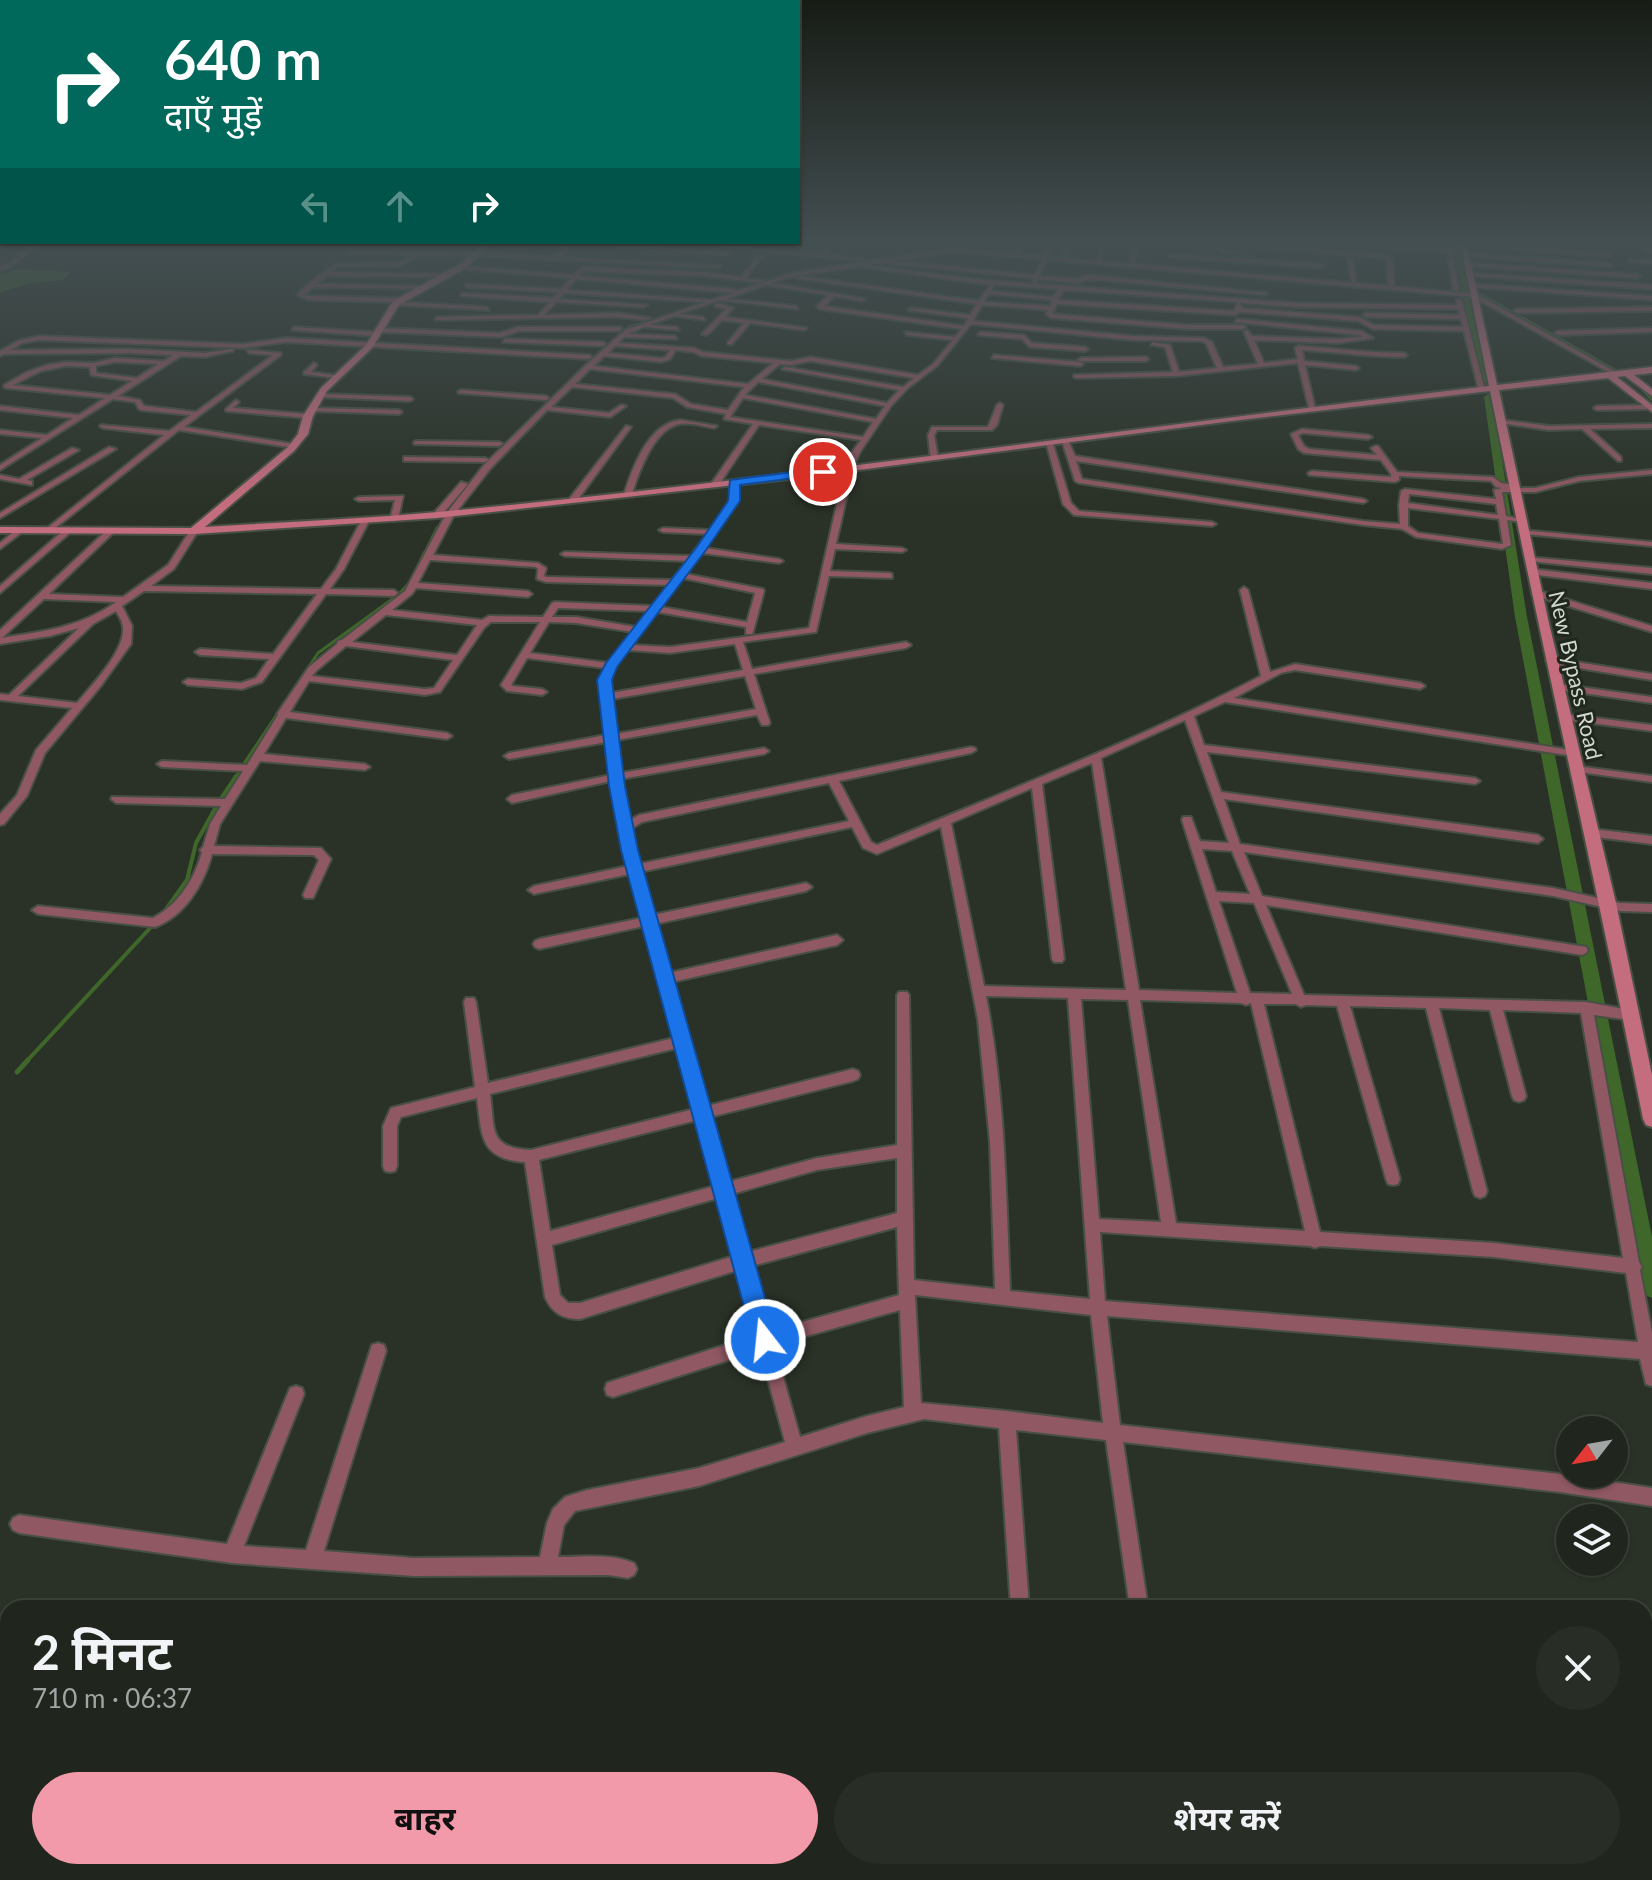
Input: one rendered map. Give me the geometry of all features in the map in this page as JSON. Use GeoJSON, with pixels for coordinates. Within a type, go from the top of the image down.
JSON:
{"type":"FeatureCollection","features":[{"type":"Feature","properties":{"kind":"street"},"geometry":{"type":"LineString","coordinates":[[294,329],[501,335],[518,329],[621,332],[675,338]]}},
{"type":"Feature","properties":{"kind":"street"},"geometry":{"type":"LineString","coordinates":[[5,698],[90,622],[171,567],[194,531],[294,446],[321,396],[369,346],[378,329]]}},
{"type":"Feature","properties":{"kind":"street"},"geometry":{"type":"LineString","coordinates":[[437,515],[499,444],[603,344],[627,329]]}},
{"type":"Feature","properties":{"kind":"street"},"geometry":{"type":"LineString","coordinates":[[38,910],[163,921],[173,913],[197,882],[215,824],[305,678],[323,657],[385,612],[414,585],[450,514],[487,467],[621,332],[630,329]]}},
{"type":"Feature","properties":{"kind":"street"},"geometry":{"type":"LineString","coordinates":[[705,334],[710,329]]}},
{"type":"Feature","properties":{"kind":"street"},"geometry":{"type":"LineString","coordinates":[[730,343],[742,329]]}},
{"type":"Feature","properties":{"kind":"street"},"geometry":{"type":"LineString","coordinates":[[627,647],[658,651],[813,630],[849,468],[889,405],[935,365],[964,329]]}},
{"type":"Feature","properties":{"kind":"street"},"geometry":{"type":"LineString","coordinates":[[1037,329],[1207,340],[1221,369]]}},
{"type":"Feature","properties":{"kind":"street"},"geometry":{"type":"LineString","coordinates":[[1102,335],[1104,329]]}},
{"type":"Feature","properties":{"kind":"street"},"geometry":{"type":"LineString","coordinates":[[1244,329],[1262,365]]}},
{"type":"Feature","properties":{"kind":"street"},"geometry":{"type":"LineString","coordinates":[[1250,338],[1370,339],[1361,333],[1317,329]]}},
{"type":"Feature","properties":{"kind":"street"},"geometry":{"type":"LineString","coordinates":[[1451,329],[1464,329],[1490,387]]}},
{"type":"Feature","properties":{"kind":"street","name":"New Bypass Road"},"geometry":{"type":"LineString","coordinates":[[1477,329],[1502,422],[1513,521],[1531,565],[1608,903],[1652,1119]]}},
{"type":"Feature","properties":{"kind":"street"},"geometry":{"type":"LineString","coordinates":[[1545,329],[1614,375],[1651,408]]}},
{"type":"Feature","properties":{"kind":"street"},"geometry":{"type":"LineString","coordinates":[[1550,329],[1650,389]]}},
{"type":"Feature","properties":{"kind":"street"},"geometry":{"type":"LineString","coordinates":[[1558,333],[1652,329]]}},
{"type":"Feature","properties":{"kind":"street"},"geometry":{"type":"LineString","coordinates":[[907,333],[956,339]]}},
{"type":"Feature","properties":{"kind":"street"},"geometry":{"type":"LineString","coordinates":[[980,334],[1024,337],[1030,345],[1085,349]]}},
{"type":"Feature","properties":{"kind":"street"},"geometry":{"type":"LineString","coordinates":[[1071,391],[1090,334]]}},
{"type":"Feature","properties":{"kind":"street"},"geometry":{"type":"LineString","coordinates":[[2,353],[20,342],[39,338],[243,346],[280,340],[589,357]]}},
{"type":"Feature","properties":{"kind":"street"},"geometry":{"type":"LineString","coordinates":[[505,341],[603,344]]}},
{"type":"Feature","properties":{"kind":"street"},"geometry":{"type":"LineString","coordinates":[[0,468],[196,344]]}},
{"type":"Feature","properties":{"kind":"street"},"geometry":{"type":"LineString","coordinates":[[612,344],[694,350],[702,354],[775,364],[904,389]]}},
{"type":"Feature","properties":{"kind":"street"},"geometry":{"type":"LineString","coordinates":[[1114,344],[1167,345],[1177,374]]}},
{"type":"Feature","properties":{"kind":"street"},"geometry":{"type":"LineString","coordinates":[[1311,408],[1300,347],[1354,351],[1364,355],[1404,355]]}},
{"type":"Feature","properties":{"kind":"street"},"geometry":{"type":"LineString","coordinates":[[601,354],[665,360],[674,348]]}},
{"type":"Feature","properties":{"kind":"street"},"geometry":{"type":"LineString","coordinates":[[2,353],[209,355],[231,350],[279,354],[174,431],[49,531]]}},
{"type":"Feature","properties":{"kind":"street"},"geometry":{"type":"LineString","coordinates":[[994,357],[1081,362],[1146,359]]}},
{"type":"Feature","properties":{"kind":"street"},"geometry":{"type":"LineString","coordinates":[[865,439],[728,419],[725,416],[752,383],[775,364],[812,359],[919,377]]}},
{"type":"Feature","properties":{"kind":"street"},"geometry":{"type":"LineString","coordinates":[[3,388],[41,366],[94,365],[115,360],[165,363]]}},
{"type":"Feature","properties":{"kind":"street"},"geometry":{"type":"LineString","coordinates":[[1076,376],[1177,374],[1301,362],[1356,368]]}},
{"type":"Feature","properties":{"kind":"street"},"geometry":{"type":"LineString","coordinates":[[94,365],[93,374],[137,380]]}},
{"type":"Feature","properties":{"kind":"street"},"geometry":{"type":"LineString","coordinates":[[314,365],[306,373],[337,376]]}},
{"type":"Feature","properties":{"kind":"street"},"geometry":{"type":"LineString","coordinates":[[587,367],[752,383],[889,405]]}},
{"type":"Feature","properties":{"kind":"street"},"geometry":{"type":"LineString","coordinates":[[0,530],[194,531],[450,514],[1049,444],[1311,408],[1652,370]]}},
{"type":"Feature","properties":{"kind":"street"},"geometry":{"type":"LineString","coordinates":[[569,385],[675,396],[689,406],[728,412]]}},
{"type":"Feature","properties":{"kind":"street"},"geometry":{"type":"LineString","coordinates":[[1311,408],[1490,387]]}},
{"type":"Feature","properties":{"kind":"street"},"geometry":{"type":"LineString","coordinates":[[3,388],[136,400],[143,409],[197,414]]}},
{"type":"Feature","properties":{"kind":"street"},"geometry":{"type":"LineString","coordinates":[[461,392],[546,398]]}},
{"type":"Feature","properties":{"kind":"street"},"geometry":{"type":"LineString","coordinates":[[321,396],[410,399]]}},
{"type":"Feature","properties":{"kind":"street"},"geometry":{"type":"LineString","coordinates":[[740,396],[878,421]]}},
{"type":"Feature","properties":{"kind":"street"},"geometry":{"type":"LineString","coordinates":[[236,402],[228,410],[399,412]]}},
{"type":"Feature","properties":{"kind":"street"},"geometry":{"type":"LineString","coordinates":[[934,458],[931,435],[934,428],[990,429],[1000,405]]}},
{"type":"Feature","properties":{"kind":"street"},"geometry":{"type":"LineString","coordinates":[[546,408],[614,415],[623,406]]}},
{"type":"Feature","properties":{"kind":"street"},"geometry":{"type":"LineString","coordinates":[[0,408],[80,417]]}},
{"type":"Feature","properties":{"kind":"street"},"geometry":{"type":"LineString","coordinates":[[1597,408],[1651,408]]}},
{"type":"Feature","properties":{"kind":"street"},"geometry":{"type":"LineString","coordinates":[[0,415],[10,409]]}},
{"type":"Feature","properties":{"kind":"street"},"geometry":{"type":"LineString","coordinates":[[628,494],[643,457],[671,425],[679,422],[714,426]]}},
{"type":"Feature","properties":{"kind":"street"},"geometry":{"type":"LineString","coordinates":[[1502,422],[1538,427],[1652,426]]}},
{"type":"Feature","properties":{"kind":"street"},"geometry":{"type":"LineString","coordinates":[[715,484],[757,423]]}},
{"type":"Feature","properties":{"kind":"street"},"geometry":{"type":"LineString","coordinates":[[103,426],[174,431],[294,446]]}},
{"type":"Feature","properties":{"kind":"street"},"geometry":{"type":"LineString","coordinates":[[573,500],[628,427]]}},
{"type":"Feature","properties":{"kind":"street"},"geometry":{"type":"LineString","coordinates":[[1583,427],[1618,459]]}},
{"type":"Feature","properties":{"kind":"street"},"geometry":{"type":"LineString","coordinates":[[1368,437],[1302,431],[1294,434],[1307,451],[1382,458]]}},
{"type":"Feature","properties":{"kind":"street"},"geometry":{"type":"LineString","coordinates":[[0,432],[49,437]]}},
{"type":"Feature","properties":{"kind":"street"},"geometry":{"type":"LineString","coordinates":[[1066,441],[1076,477],[1083,482],[1404,527],[1416,535],[1502,547],[1507,545],[1513,521]]}},
{"type":"Feature","properties":{"kind":"street"},"geometry":{"type":"LineString","coordinates":[[416,443],[499,444]]}},
{"type":"Feature","properties":{"kind":"street"},"geometry":{"type":"LineString","coordinates":[[1049,444],[1067,504],[1077,513],[1212,524]]}},
{"type":"Feature","properties":{"kind":"street"},"geometry":{"type":"LineString","coordinates":[[1312,473],[1395,480],[1395,474],[1375,448]]}},
{"type":"Feature","properties":{"kind":"street"},"geometry":{"type":"LineString","coordinates":[[0,515],[112,449]]}},
{"type":"Feature","properties":{"kind":"street"},"geometry":{"type":"LineString","coordinates":[[21,481],[75,450]]}},
{"type":"Feature","properties":{"kind":"street"},"geometry":{"type":"LineString","coordinates":[[1071,458],[1363,501]]}},
{"type":"Feature","properties":{"kind":"street"},"geometry":{"type":"LineString","coordinates":[[407,459],[485,460]]}},
{"type":"Feature","properties":{"kind":"street"},"geometry":{"type":"LineString","coordinates":[[1513,521],[1499,502],[1497,491],[1507,488],[1541,489],[1579,479],[1652,472]]}},
{"type":"Feature","properties":{"kind":"street"},"geometry":{"type":"LineString","coordinates":[[1395,474],[1493,479],[1507,488]]}},
{"type":"Feature","properties":{"kind":"street"},"geometry":{"type":"LineString","coordinates":[[0,477],[48,487]]}},
{"type":"Feature","properties":{"kind":"street"},"geometry":{"type":"LineString","coordinates":[[734,482],[736,496],[713,532],[611,666],[605,680],[606,697],[616,777],[634,869],[794,1445]]}},
{"type":"Feature","properties":{"kind":"street"},"geometry":{"type":"LineString","coordinates":[[1404,527],[1403,493],[1408,491],[1499,502]]}},
{"type":"Feature","properties":{"kind":"street"},"geometry":{"type":"LineString","coordinates":[[359,499],[400,498],[394,519]]}},
{"type":"Feature","properties":{"kind":"street"},"geometry":{"type":"LineString","coordinates":[[1403,505],[1652,544]]}},
{"type":"Feature","properties":{"kind":"street"},"geometry":{"type":"LineString","coordinates":[[188,682],[252,685],[351,553],[365,521]]}},
{"type":"Feature","properties":{"kind":"street"},"geometry":{"type":"LineString","coordinates":[[0,547],[21,530]]}},
{"type":"Feature","properties":{"kind":"street"},"geometry":{"type":"LineString","coordinates":[[663,530],[713,532]]}},
{"type":"Feature","properties":{"kind":"street"},"geometry":{"type":"LineString","coordinates":[[0,590],[68,531]]}},
{"type":"Feature","properties":{"kind":"street"},"geometry":{"type":"LineString","coordinates":[[0,638],[110,532]]}},
{"type":"Feature","properties":{"kind":"street"},"geometry":{"type":"LineString","coordinates":[[833,546],[902,550]]}},
{"type":"Feature","properties":{"kind":"street"},"geometry":{"type":"LineString","coordinates":[[565,554],[697,554],[779,561]]}},
{"type":"Feature","properties":{"kind":"street"},"geometry":{"type":"LineString","coordinates":[[429,557],[538,565],[542,568],[540,577],[546,579],[678,579],[758,589],[760,594],[751,625],[742,639],[765,723]]}},
{"type":"Feature","properties":{"kind":"street"},"geometry":{"type":"LineString","coordinates":[[1531,565],[1652,571]]}},
{"type":"Feature","properties":{"kind":"street"},"geometry":{"type":"LineString","coordinates":[[1531,565],[1652,586]]}},
{"type":"Feature","properties":{"kind":"street"},"geometry":{"type":"LineString","coordinates":[[826,573],[889,576]]}},
{"type":"Feature","properties":{"kind":"street"},"geometry":{"type":"LineString","coordinates":[[414,585],[528,594]]}},
{"type":"Feature","properties":{"kind":"street"},"geometry":{"type":"LineString","coordinates":[[144,588],[394,593]]}},
{"type":"Feature","properties":{"kind":"street"},"geometry":{"type":"LineString","coordinates":[[1244,590],[1266,676]]}},
{"type":"Feature","properties":{"kind":"street"},"geometry":{"type":"LineString","coordinates":[[1536,593],[1652,629]]}},
{"type":"Feature","properties":{"kind":"street"},"geometry":{"type":"LineString","coordinates":[[41,596],[122,603]]}},
{"type":"Feature","properties":{"kind":"street"},"geometry":{"type":"LineString","coordinates":[[0,821],[22,796],[40,752],[108,670],[129,637],[122,603]]}},
{"type":"Feature","properties":{"kind":"street"},"geometry":{"type":"LineString","coordinates":[[542,692],[510,689],[506,685],[551,608],[559,604],[655,609],[751,625]]}},
{"type":"Feature","properties":{"kind":"street"},"geometry":{"type":"LineString","coordinates":[[385,612],[483,623],[494,619],[591,622],[640,630]]}},
{"type":"Feature","properties":{"kind":"street"},"geometry":{"type":"LineString","coordinates":[[0,638],[50,633],[90,622]]}},
{"type":"Feature","properties":{"kind":"street"},"geometry":{"type":"LineString","coordinates":[[305,678],[432,691],[440,688],[483,623]]}},
{"type":"Feature","properties":{"kind":"street"},"geometry":{"type":"LineString","coordinates":[[341,643],[459,658]]}},
{"type":"Feature","properties":{"kind":"street"},"geometry":{"type":"LineString","coordinates":[[606,697],[906,645]]}},
{"type":"Feature","properties":{"kind":"street"},"geometry":{"type":"LineString","coordinates":[[200,652],[276,657]]}},
{"type":"Feature","properties":{"kind":"street"},"geometry":{"type":"LineString","coordinates":[[524,655],[611,666]]}},
{"type":"Feature","properties":{"kind":"street"},"geometry":{"type":"LineString","coordinates":[[1551,661],[1652,677]]}},
{"type":"Feature","properties":{"kind":"street"},"geometry":{"type":"LineString","coordinates":[[832,778],[867,845],[877,850],[1096,757],[1224,699],[1266,676],[1295,667],[1420,686]]}},
{"type":"Feature","properties":{"kind":"street"},"geometry":{"type":"LineString","coordinates":[[1558,687],[1652,700]]}},
{"type":"Feature","properties":{"kind":"street"},"geometry":{"type":"LineString","coordinates":[[5,698],[80,706]]}},
{"type":"Feature","properties":{"kind":"street"},"geometry":{"type":"LineString","coordinates":[[1224,699],[1573,753]]}},
{"type":"Feature","properties":{"kind":"street"},"geometry":{"type":"LineString","coordinates":[[509,756],[761,711]]}},
{"type":"Feature","properties":{"kind":"street"},"geometry":{"type":"LineString","coordinates":[[282,714],[447,736]]}},
{"type":"Feature","properties":{"kind":"street"},"geometry":{"type":"LineString","coordinates":[[1188,714],[1236,847],[1301,1002]]}},
{"type":"Feature","properties":{"kind":"street"},"geometry":{"type":"LineString","coordinates":[[1564,717],[1652,728]]}},
{"type":"Feature","properties":{"kind":"street"},"geometry":{"type":"LineString","coordinates":[[1200,748],[1475,781]]}},
{"type":"Feature","properties":{"kind":"street"},"geometry":{"type":"LineString","coordinates":[[626,827],[639,819],[971,750]]}},
{"type":"Feature","properties":{"kind":"street"},"geometry":{"type":"LineString","coordinates":[[512,799],[764,751]]}},
{"type":"Feature","properties":{"kind":"street"},"geometry":{"type":"LineString","coordinates":[[256,757],[365,767]]}},
{"type":"Feature","properties":{"kind":"street"},"geometry":{"type":"LineString","coordinates":[[1096,757],[1170,1231]]}},
{"type":"Feature","properties":{"kind":"street"},"geometry":{"type":"LineString","coordinates":[[162,764],[250,768]]}},
{"type":"Feature","properties":{"kind":"street"},"geometry":{"type":"LineString","coordinates":[[1576,769],[1652,779]]}},
{"type":"Feature","properties":{"kind":"street"},"geometry":{"type":"LineString","coordinates":[[1037,783],[1058,959]]}},
{"type":"Feature","properties":{"kind":"street"},"geometry":{"type":"LineString","coordinates":[[1218,795],[1538,839]]}},
{"type":"Feature","properties":{"kind":"street"},"geometry":{"type":"LineString","coordinates":[[116,799],[228,803]]}},
{"type":"Feature","properties":{"kind":"street"},"geometry":{"type":"LineString","coordinates":[[1187,820],[1252,1000],[1315,1241]]}},
{"type":"Feature","properties":{"kind":"street"},"geometry":{"type":"LineString","coordinates":[[534,890],[856,823]]}},
{"type":"Feature","properties":{"kind":"street"},"geometry":{"type":"LineString","coordinates":[[946,823],[979,991],[997,1142],[1003,1298]]}},
{"type":"Feature","properties":{"kind":"street"},"geometry":{"type":"LineString","coordinates":[[1592,833],[1652,840]]}},
{"type":"Feature","properties":{"kind":"street"},"geometry":{"type":"LineString","coordinates":[[1195,845],[1236,847],[1571,896],[1620,907],[1652,908]]}},
{"type":"Feature","properties":{"kind":"street"},"geometry":{"type":"LineString","coordinates":[[206,850],[317,851],[325,859],[309,895]]}},
{"type":"Feature","properties":{"kind":"street"},"geometry":{"type":"LineString","coordinates":[[539,944],[806,887]]}},
{"type":"Feature","properties":{"kind":"street"},"geometry":{"type":"LineString","coordinates":[[1212,896],[1257,899],[1582,950]]}},
{"type":"Feature","properties":{"kind":"street"},"geometry":{"type":"LineString","coordinates":[[665,979],[837,940]]}},
{"type":"Feature","properties":{"kind":"street"},"geometry":{"type":"LineString","coordinates":[[979,991],[1301,1002],[1589,1007],[1630,1015]]}},
{"type":"Feature","properties":{"kind":"street"},"geometry":{"type":"LineString","coordinates":[[1074,994],[1098,1308],[1138,1600]]}},
{"type":"Feature","properties":{"kind":"street"},"geometry":{"type":"LineString","coordinates":[[903,995],[906,1294],[913,1412]]}},
{"type":"Feature","properties":{"kind":"street"},"geometry":{"type":"LineString","coordinates":[[470,1002],[489,1138],[501,1153],[531,1156],[853,1075]]}},
{"type":"Feature","properties":{"kind":"street"},"geometry":{"type":"LineString","coordinates":[[1343,1003],[1393,1179]]}},
{"type":"Feature","properties":{"kind":"street"},"geometry":{"type":"LineString","coordinates":[[1432,1005],[1480,1191]]}},
{"type":"Feature","properties":{"kind":"street"},"geometry":{"type":"LineString","coordinates":[[1495,1005],[1519,1096]]}},
{"type":"Feature","properties":{"kind":"street"},"geometry":{"type":"LineString","coordinates":[[1589,1007],[1634,1267],[1647,1298],[1647,1351],[1652,1375]]}},
{"type":"Feature","properties":{"kind":"street"},"geometry":{"type":"LineString","coordinates":[[390,1166],[390,1126],[396,1112],[682,1041]]}},
{"type":"Feature","properties":{"kind":"street"},"geometry":{"type":"LineString","coordinates":[[544,1240],[817,1164],[905,1150]]}},
{"type":"Feature","properties":{"kind":"street"},"geometry":{"type":"LineString","coordinates":[[531,1156],[553,1297],[560,1309],[567,1312],[580,1311],[743,1261],[905,1218]]}},
{"type":"Feature","properties":{"kind":"street"},"geometry":{"type":"LineString","coordinates":[[1091,1225],[1525,1253],[1634,1267]]}},
{"type":"Feature","properties":{"kind":"street"},"geometry":{"type":"LineString","coordinates":[[613,1389],[906,1294],[1003,1298],[1647,1351]]}},
{"type":"Feature","properties":{"kind":"street"},"geometry":{"type":"LineString","coordinates":[[312,1560],[378,1351]]}},
{"type":"Feature","properties":{"kind":"street"},"geometry":{"type":"LineString","coordinates":[[232,1554],[296,1394]]}},
{"type":"Feature","properties":{"kind":"street"},"geometry":{"type":"LineString","coordinates":[[548,1566],[554,1526],[559,1513],[571,1503],[700,1477],[794,1445],[913,1412],[951,1412],[1560,1483],[1652,1497]]}},
{"type":"Feature","properties":{"kind":"street"},"geometry":{"type":"LineString","coordinates":[[1007,1419],[1019,1600]]}},
{"type":"Feature","properties":{"kind":"street"},"geometry":{"type":"LineString","coordinates":[[19,1524],[232,1554],[312,1560],[414,1567],[608,1566],[628,1569]]}},
{"type":"Feature","properties":{"kind":"waterway"},"geometry":{"type":"LineString","coordinates":[[507,443],[626,329]]}},
{"type":"Feature","properties":{"kind":"waterway"},"geometry":{"type":"LineString","coordinates":[[1473,329],[1484,382]]}},
{"type":"Feature","properties":{"kind":"waterway"},"geometry":{"type":"LineString","coordinates":[[1543,329],[1618,371]]}},
{"type":"Feature","properties":{"kind":"waterway"},"geometry":{"type":"LineString","coordinates":[[1631,379],[1652,400]]}},
{"type":"Feature","properties":{"kind":"waterway"},"geometry":{"type":"LineString","coordinates":[[1488,397],[1521,617],[1652,1288]]}},
{"type":"Feature","properties":{"kind":"waterway"},"geometry":{"type":"LineString","coordinates":[[448,508],[471,481]]}},
{"type":"Feature","properties":{"kind":"waterway"},"geometry":{"type":"LineString","coordinates":[[424,553],[437,527]]}},
{"type":"Feature","properties":{"kind":"waterway"},"geometry":{"type":"LineString","coordinates":[[417,568],[424,553]]}},
{"type":"Feature","properties":{"kind":"waterway"},"geometry":{"type":"LineString","coordinates":[[243,765],[318,653],[398,595],[412,580]]}},
{"type":"Feature","properties":{"kind":"waterway"},"geometry":{"type":"LineString","coordinates":[[235,778],[241,769]]}},
{"type":"Feature","properties":{"kind":"waterway"},"geometry":{"type":"LineString","coordinates":[[220,800],[236,776]]}},
{"type":"Feature","properties":{"kind":"waterway"},"geometry":{"type":"LineString","coordinates":[[164,912],[187,880],[196,843],[217,805]]}},
{"type":"Feature","properties":{"kind":"waterway"},"geometry":{"type":"LineString","coordinates":[[26,1062],[152,926]]}},
{"type":"Feature","properties":{"kind":"waterway"},"geometry":{"type":"LineString","coordinates":[[17,1072],[28,1060]]}},
{"type":"Feature","properties":{"kind":"route"},"geometry":{"type":"LineString","coordinates":[[765,1340],[629,850],[617,786],[605,680],[611,666],[734,501],[734,482],[823,472]]}}]}
